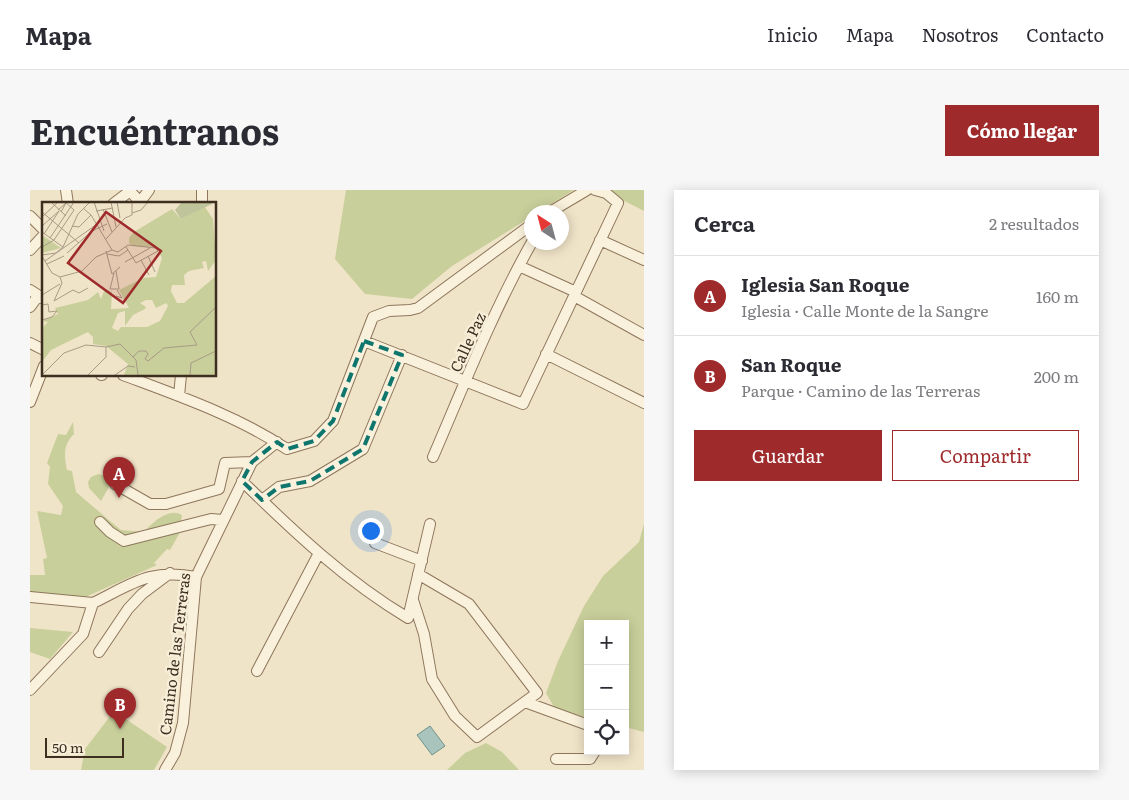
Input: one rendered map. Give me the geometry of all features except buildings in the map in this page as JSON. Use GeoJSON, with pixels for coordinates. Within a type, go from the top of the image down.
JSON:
{"type":"FeatureCollection","features":[{"type":"Feature","properties":{"kind":"street"},"geometry":{"type":"LineString","coordinates":[[114,202],[129,190],[140,202]]}},
{"type":"Feature","properties":{"kind":"street"},"geometry":{"type":"LineString","coordinates":[[142,202],[149,190]]}},
{"type":"Feature","properties":{"kind":"street"},"geometry":{"type":"LineString","coordinates":[[562,205],[587,190]]}},
{"type":"Feature","properties":{"kind":"street"},"geometry":{"type":"LineString","coordinates":[[364,341],[522,404],[618,203],[606,193],[595,190]]}},
{"type":"Feature","properties":{"kind":"street"},"geometry":{"type":"LineString","coordinates":[[30,216],[42,228]]}},
{"type":"Feature","properties":{"kind":"street"},"geometry":{"type":"LineString","coordinates":[[126,376],[179,396],[256,429],[287,449],[314,441],[333,421],[373,317],[389,311],[418,308],[524,230]]}},
{"type":"Feature","properties":{"kind":"street"},"geometry":{"type":"LineString","coordinates":[[30,250],[42,237]]}},
{"type":"Feature","properties":{"kind":"street"},"geometry":{"type":"LineString","coordinates":[[600,240],[644,260]]}},
{"type":"Feature","properties":{"kind":"street","name":"Calle Paz"},"geometry":{"type":"LineString","coordinates":[[433,457],[465,381],[528,250]]}},
{"type":"Feature","properties":{"kind":"street"},"geometry":{"type":"LineString","coordinates":[[519,266],[575,294],[644,335]]}},
{"type":"Feature","properties":{"kind":"street"},"geometry":{"type":"LineString","coordinates":[[30,307],[39,295]]}},
{"type":"Feature","properties":{"kind":"street"},"geometry":{"type":"LineString","coordinates":[[30,343],[42,349]]}},
{"type":"Feature","properties":{"kind":"street"},"geometry":{"type":"LineString","coordinates":[[546,354],[644,403]]}},
{"type":"Feature","properties":{"kind":"street"},"geometry":{"type":"LineString","coordinates":[[262,500],[279,487],[310,481],[363,449],[402,356]]}},
{"type":"Feature","properties":{"kind":"street"},"geometry":{"type":"LineString","coordinates":[[30,402],[42,371]]}},
{"type":"Feature","properties":{"kind":"street"},"geometry":{"type":"LineString","coordinates":[[179,396],[181,376]]}},
{"type":"Feature","properties":{"kind":"street","name":"Camino de las Terreras"},"geometry":{"type":"LineString","coordinates":[[165,770],[175,753],[184,716],[196,577],[252,462],[277,442]]}},
{"type":"Feature","properties":{"kind":"street"},"geometry":{"type":"LineString","coordinates":[[115,484],[150,504],[166,504],[220,489],[225,463],[252,462]]}},
{"type":"Feature","properties":{"kind":"street"},"geometry":{"type":"LineString","coordinates":[[242,481],[319,553],[379,600],[408,618],[430,524]]}},
{"type":"Feature","properties":{"kind":"street"},"geometry":{"type":"LineString","coordinates":[[100,522],[110,532],[124,541],[211,520],[223,520]]}},
{"type":"Feature","properties":{"kind":"street"},"geometry":{"type":"LineString","coordinates":[[375,543],[422,561]]}},
{"type":"Feature","properties":{"kind":"street"},"geometry":{"type":"LineString","coordinates":[[257,671],[319,553]]}},
{"type":"Feature","properties":{"kind":"street"},"geometry":{"type":"LineString","coordinates":[[99,652],[128,609],[142,594],[170,573]]}},
{"type":"Feature","properties":{"kind":"street"},"geometry":{"type":"LineString","coordinates":[[30,597],[92,603],[154,574],[170,573],[196,577]]}},
{"type":"Feature","properties":{"kind":"street"},"geometry":{"type":"LineString","coordinates":[[413,600],[424,634],[432,679],[455,716],[477,737],[537,693],[469,604],[418,574]]}},
{"type":"Feature","properties":{"kind":"street"},"geometry":{"type":"LineString","coordinates":[[30,690],[83,634],[92,603]]}},
{"type":"Feature","properties":{"kind":"street"},"geometry":{"type":"LineString","coordinates":[[525,702],[584,724]]}},
{"type":"Feature","properties":{"kind":"street"},"geometry":{"type":"LineString","coordinates":[[556,759],[590,759],[592,755]]}},
{"type":"Feature","properties":{"kind":"highlighted area"},"geometry":{"type":"Polygon","coordinates":[[[364,341],[402,355],[363,449],[310,481],[279,487],[262,500],[242,481],[252,462],[277,442],[287,449],[314,441],[333,421],[364,341]]]}},
{"type":"Feature","properties":{"kind":"green space"},"geometry":{"type":"Polygon","coordinates":[[[346,190],[574,190],[549,205],[524,205],[524,221],[452,266],[412,299],[365,294],[335,259],[346,190]]]}},
{"type":"Feature","properties":{"kind":"green space"},"geometry":{"type":"Polygon","coordinates":[[[603,190],[644,190],[644,211],[603,190]]]}},
{"type":"Feature","properties":{"kind":"green space"},"geometry":{"type":"Polygon","coordinates":[[[73,422],[74,434],[66,446],[65,455],[67,470],[72,471],[76,492],[121,530],[144,532],[167,514],[177,513],[182,515],[179,534],[170,550],[167,549],[154,563],[157,565],[81,599],[30,594],[30,575],[45,575],[43,559],[47,558],[37,511],[61,515],[63,506],[48,484],[50,467],[47,463],[58,434],[66,435],[73,422]]]}},
{"type":"Feature","properties":{"kind":"green space"},"geometry":{"type":"Polygon","coordinates":[[[98,474],[114,478],[101,501],[89,488],[88,482],[91,477],[98,474]]]}},
{"type":"Feature","properties":{"kind":"green space"},"geometry":{"type":"Polygon","coordinates":[[[644,524],[644,732],[629,728],[629,620],[584,620],[584,717],[554,707],[546,693],[558,661],[584,606],[603,576],[639,542],[644,524]]]}},
{"type":"Feature","properties":{"kind":"green space"},"geometry":{"type":"Polygon","coordinates":[[[30,628],[73,632],[50,659],[30,652],[30,628]]]}},
{"type":"Feature","properties":{"kind":"green space"},"geometry":{"type":"Polygon","coordinates":[[[114,711],[167,747],[154,770],[81,770],[85,749],[114,711]]]}},
{"type":"Feature","properties":{"kind":"green space"},"geometry":{"type":"Polygon","coordinates":[[[486,743],[502,752],[519,770],[447,770],[465,753],[486,743]]]}},
{"type":"Feature","properties":{"kind":"water"},"geometry":{"type":"Polygon","coordinates":[[[430,726],[445,746],[432,755],[417,735],[430,726]]]}},
{"type":"Feature","properties":{"kind":"place","name":"Iglesia San Roque"},"geometry":{"type":"Point","coordinates":[119,498]}},
{"type":"Feature","properties":{"kind":"place","name":"San Roque"},"geometry":{"type":"Point","coordinates":[120,729]}}]}
